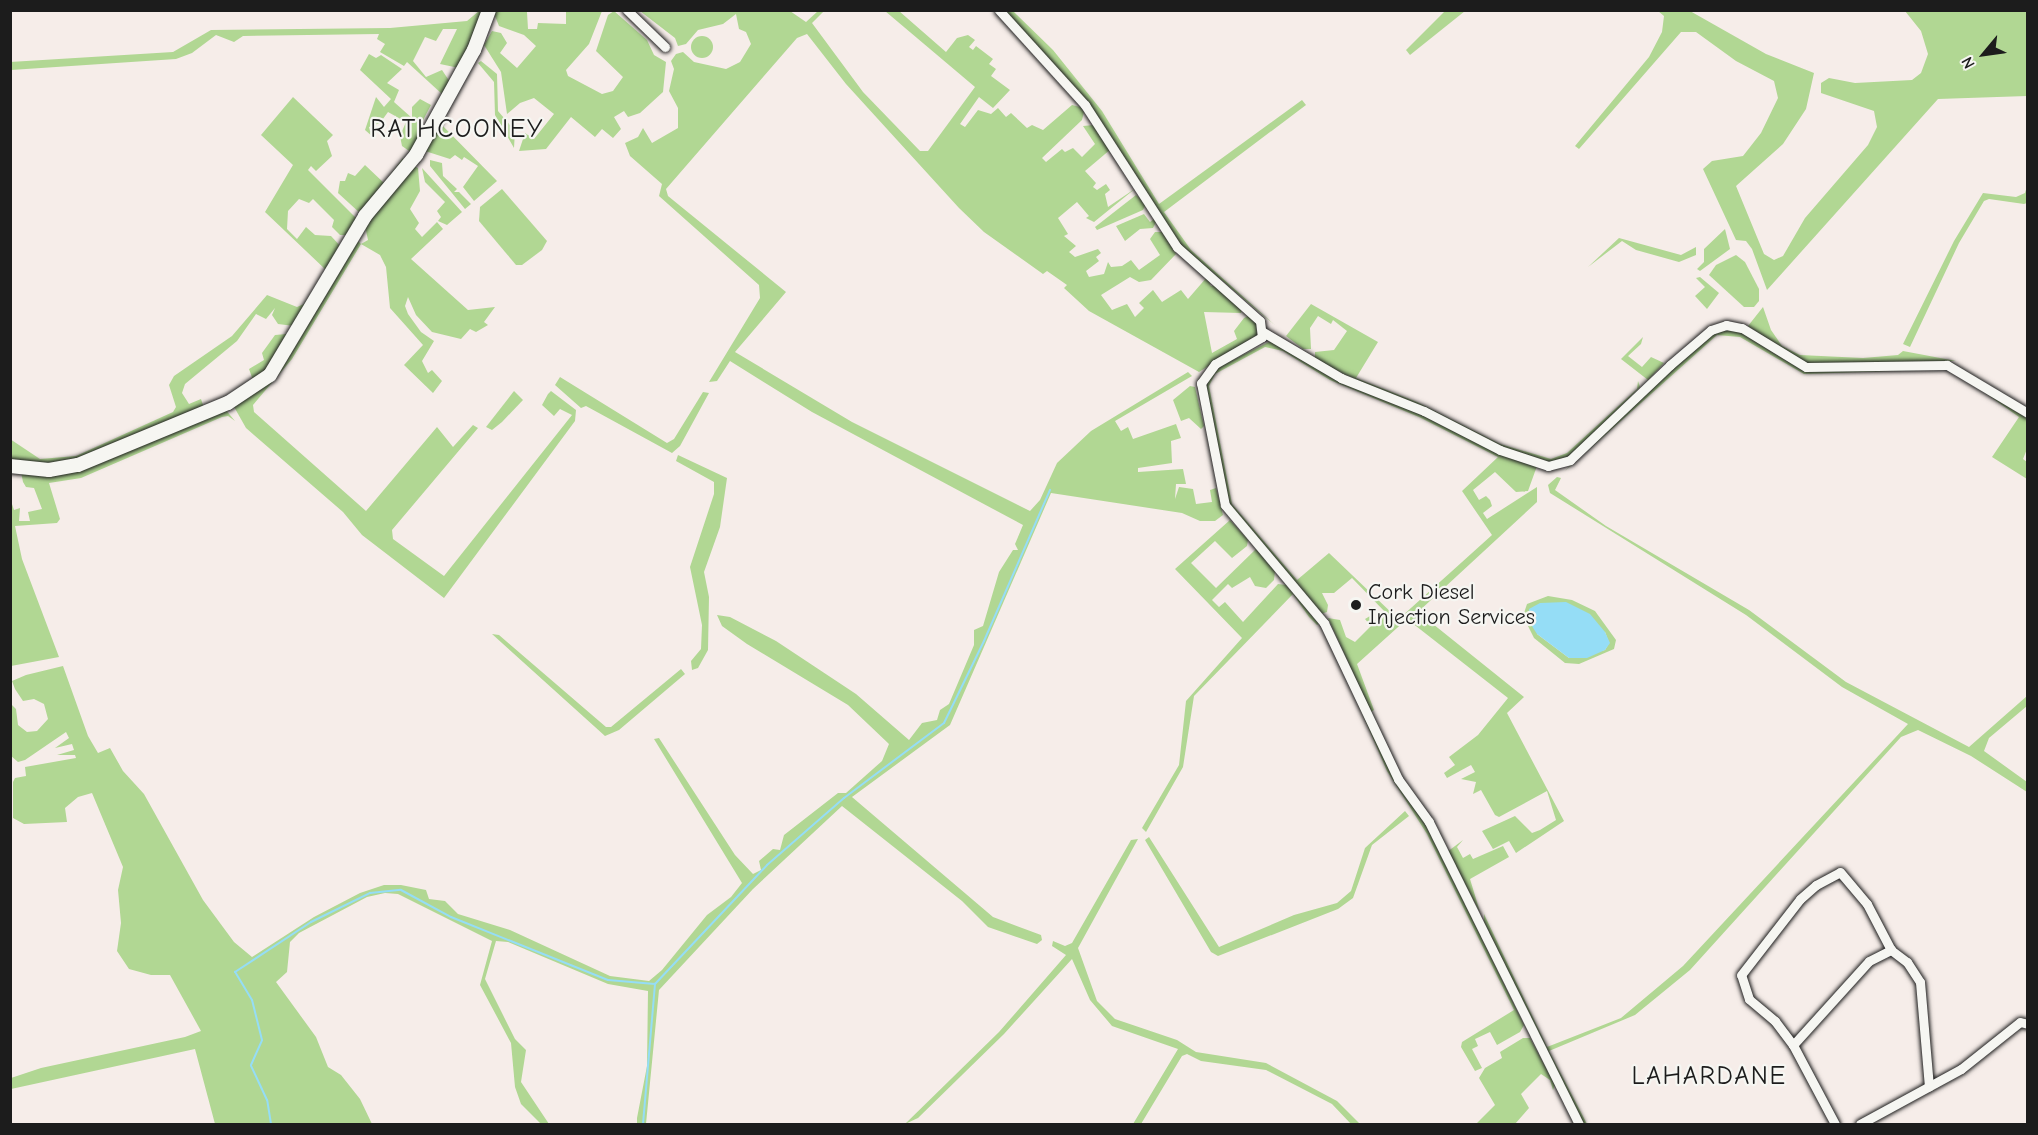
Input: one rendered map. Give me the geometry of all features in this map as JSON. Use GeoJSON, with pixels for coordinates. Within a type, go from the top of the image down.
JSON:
{"type":"FeatureCollection","features":[{"type":"Feature","properties":{"kind":"street"},"geometry":{"type":"LineString","coordinates":[[10,466],[49,470],[78,465],[228,403],[270,375],[365,216],[416,154],[474,50],[489,10]]}},
{"type":"Feature","properties":{"kind":"street"},"geometry":{"type":"LineString","coordinates":[[627,10],[665,47]]}},
{"type":"Feature","properties":{"kind":"street"},"geometry":{"type":"LineString","coordinates":[[999,10],[1085,105],[1177,247],[1234,295],[1260,321],[1263,332],[1341,378],[1424,411],[1500,450],[1548,466],[1570,460],[1686,351],[1712,330],[1726,325],[1742,328],[1806,367],[1947,365],[2028,412]]}},
{"type":"Feature","properties":{"kind":"street"},"geometry":{"type":"LineString","coordinates":[[1263,332],[1257,341],[1215,364],[1202,383],[1201,397],[1225,506],[1324,623],[1398,779],[1430,822],[1579,1125]]}},
{"type":"Feature","properties":{"kind":"street"},"geometry":{"type":"LineString","coordinates":[[1835,1125],[1793,1045],[1775,1021],[1749,999],[1741,975],[1800,899],[1816,885],[1840,872],[1867,904],[1891,950],[1915,971],[1923,990],[1929,1087]]}},
{"type":"Feature","properties":{"kind":"street"},"geometry":{"type":"LineString","coordinates":[[1793,1045],[1869,961],[1891,950]]}},
{"type":"Feature","properties":{"kind":"street"},"geometry":{"type":"LineString","coordinates":[[1860,1125],[1875,1119],[1961,1069],[2020,1022],[2028,1024]]}},
{"type":"Feature","properties":{"kind":"green space"},"geometry":{"type":"Polygon","coordinates":[[[1446,10],[1465,11],[1410,55],[1406,50],[1446,10]]]}},
{"type":"Feature","properties":{"kind":"green space"},"geometry":{"type":"Polygon","coordinates":[[[479,11],[486,11],[459,68],[440,64],[457,29],[443,29],[436,41],[425,37],[413,61],[426,77],[442,70],[450,82],[442,94],[407,62],[404,66],[380,52],[385,44],[377,39],[379,34],[243,36],[234,42],[216,35],[192,53],[176,59],[11,70],[10,62],[173,52],[211,30],[390,28],[467,21],[479,11]]]}},
{"type":"Feature","properties":{"kind":"green space"},"geometry":{"type":"Polygon","coordinates":[[[493,11],[527,12],[528,29],[537,29],[538,23],[566,24],[566,11],[602,11],[589,44],[566,70],[568,76],[602,94],[613,91],[623,77],[596,51],[608,15],[614,11],[647,40],[654,55],[666,62],[663,92],[640,113],[628,117],[624,111],[614,117],[621,129],[613,138],[602,129],[595,137],[571,117],[546,149],[519,151],[525,133],[534,139],[554,114],[534,98],[520,103],[507,114],[501,72],[484,45],[492,31],[501,33],[507,43],[500,53],[517,68],[536,46],[524,35],[499,26],[493,11]]]}},
{"type":"Feature","properties":{"kind":"green space"},"geometry":{"type":"Polygon","coordinates":[[[640,11],[790,11],[806,22],[818,11],[824,11],[812,23],[863,92],[920,151],[928,151],[975,87],[885,11],[899,11],[946,52],[957,38],[968,35],[975,40],[969,47],[973,50],[976,46],[993,59],[989,64],[996,69],[991,76],[1010,90],[993,108],[979,97],[960,124],[965,127],[978,110],[991,114],[998,108],[1006,117],[1011,113],[1027,128],[1032,125],[1043,130],[1072,105],[1080,107],[1084,112],[1082,120],[1042,158],[1046,162],[1062,149],[1065,152],[1073,148],[1082,157],[1095,144],[1083,126],[1094,125],[1111,149],[1085,171],[1096,183],[1093,187],[1097,190],[1106,184],[1110,190],[1105,194],[1108,207],[1136,188],[1094,222],[1086,218],[1089,216],[1077,202],[1058,218],[1068,234],[1064,236],[1076,246],[1069,252],[1075,257],[1098,249],[1101,253],[1096,257],[1099,261],[1086,271],[1089,277],[1104,274],[1108,262],[1111,267],[1122,266],[1131,260],[1139,270],[1160,255],[1150,239],[1155,232],[1162,232],[1176,254],[1151,280],[1139,282],[1130,277],[1101,295],[1112,310],[1127,304],[1135,317],[1144,308],[1139,303],[1153,290],[1162,302],[1181,290],[1188,299],[1207,277],[1211,286],[1216,285],[1242,308],[1241,313],[1204,312],[1212,353],[1237,339],[1234,331],[1244,318],[1248,316],[1256,323],[1257,335],[1199,372],[1089,311],[1064,288],[1067,285],[1047,271],[1043,274],[984,232],[959,208],[846,84],[807,34],[797,38],[666,189],[668,196],[786,292],[735,352],[852,422],[1030,511],[1040,500],[1057,463],[1091,431],[1188,372],[1192,376],[1115,421],[1121,431],[1128,427],[1133,439],[1176,424],[1181,438],[1171,441],[1172,463],[1138,468],[1138,472],[1183,469],[1186,484],[1176,484],[1175,499],[1179,487],[1193,489],[1196,504],[1212,502],[1210,490],[1216,488],[1223,515],[1215,521],[1200,521],[1182,513],[1051,493],[950,725],[852,797],[993,917],[1041,935],[1042,940],[1037,944],[988,927],[962,901],[842,806],[753,889],[659,990],[646,1124],[637,1124],[637,1118],[647,1066],[648,991],[608,984],[508,942],[496,941],[485,979],[515,1039],[526,1050],[521,1082],[549,1124],[541,1124],[521,1104],[515,1087],[511,1043],[480,985],[492,941],[398,894],[385,893],[367,897],[299,933],[290,942],[287,972],[276,982],[316,1037],[328,1067],[341,1075],[360,1099],[372,1124],[215,1124],[195,1049],[11,1089],[11,1078],[41,1068],[185,1037],[201,1031],[170,975],[151,975],[129,969],[117,951],[121,923],[118,890],[123,867],[92,793],[78,797],[65,808],[67,822],[24,824],[13,818],[13,782],[15,778],[26,776],[25,767],[76,758],[75,755],[57,755],[74,750],[72,744],[55,748],[69,738],[66,732],[25,760],[18,762],[10,755],[10,703],[16,709],[18,725],[27,732],[37,731],[48,719],[44,704],[34,699],[23,701],[15,689],[12,681],[26,675],[63,666],[88,736],[98,753],[110,748],[123,771],[144,794],[203,900],[234,942],[252,957],[314,917],[360,893],[384,885],[401,885],[426,890],[429,899],[445,901],[458,914],[510,930],[610,976],[649,981],[662,970],[707,915],[731,897],[742,883],[654,739],[659,738],[735,855],[753,874],[761,870],[759,861],[773,849],[780,850],[784,835],[838,793],[846,793],[882,761],[889,744],[848,705],[747,644],[722,626],[717,615],[730,617],[776,641],[856,694],[909,740],[922,723],[937,720],[940,710],[949,704],[974,645],[974,630],[983,626],[999,572],[1013,550],[1018,550],[1015,544],[1023,525],[812,412],[730,361],[717,381],[709,382],[760,298],[759,285],[659,196],[662,184],[630,156],[625,143],[638,137],[643,128],[652,143],[678,128],[678,108],[669,91],[674,69],[671,61],[676,54],[683,52],[694,62],[726,69],[740,62],[751,44],[746,32],[739,29],[736,14],[723,24],[698,30],[686,44],[678,46],[675,38],[640,11]]]}},
{"type":"Feature","properties":{"kind":"green space"},"geometry":{"type":"Polygon","coordinates":[[[1003,11],[1013,11],[1053,50],[1102,111],[1159,204],[1302,100],[1306,105],[1164,212],[1191,250],[1276,326],[1180,245],[1087,102],[1003,11]]]}},
{"type":"Feature","properties":{"kind":"green space"},"geometry":{"type":"Polygon","coordinates":[[[1658,11],[1690,11],[1766,54],[1814,73],[1806,109],[1783,144],[1736,186],[1764,254],[1774,260],[1783,256],[1805,218],[1868,145],[1877,127],[1874,111],[1821,93],[1821,83],[1829,78],[1855,83],[1912,80],[1921,73],[1928,54],[1921,31],[1905,11],[2027,11],[2027,96],[1938,99],[1767,290],[1752,249],[1746,241],[1736,240],[1703,169],[1712,161],[1743,156],[1761,133],[1778,98],[1774,81],[1736,61],[1696,32],[1681,32],[1579,149],[1575,146],[1649,57],[1662,32],[1664,16],[1658,11]]]}},
{"type":"Feature","properties":{"kind":"green space"},"geometry":{"type":"Polygon","coordinates":[[[698,36],[706,36],[713,43],[713,51],[706,58],[698,58],[691,51],[691,43],[698,36]]]}},
{"type":"Feature","properties":{"kind":"green space"},"geometry":{"type":"Polygon","coordinates":[[[369,54],[376,58],[381,55],[402,69],[387,83],[399,90],[394,102],[412,118],[412,107],[420,99],[431,105],[420,126],[425,130],[412,153],[402,146],[400,136],[406,122],[388,112],[380,123],[369,127],[370,131],[376,130],[373,137],[365,130],[376,97],[384,107],[391,99],[360,70],[369,54]]]}},
{"type":"Feature","properties":{"kind":"green space"},"geometry":{"type":"Polygon","coordinates":[[[481,61],[497,74],[498,111],[515,131],[514,148],[495,115],[494,82],[478,63],[481,61]]]}},
{"type":"Feature","properties":{"kind":"green space"},"geometry":{"type":"Polygon","coordinates":[[[293,97],[333,135],[327,141],[332,156],[316,171],[311,166],[308,170],[359,221],[350,235],[340,235],[332,227],[334,220],[313,199],[309,203],[299,199],[288,211],[287,229],[297,239],[306,227],[315,235],[331,236],[343,249],[294,326],[278,324],[272,315],[275,308],[266,319],[256,314],[237,341],[185,384],[182,393],[189,404],[201,399],[204,408],[63,465],[11,463],[10,439],[40,459],[76,456],[173,412],[176,407],[169,385],[174,376],[232,336],[267,295],[297,307],[304,304],[326,270],[265,212],[293,165],[261,135],[293,97]]]}},
{"type":"Feature","properties":{"kind":"green space"},"geometry":{"type":"Polygon","coordinates":[[[438,121],[497,181],[474,201],[463,187],[478,166],[464,157],[462,160],[455,155],[450,159],[425,151],[438,121]]]}},
{"type":"Feature","properties":{"kind":"green space"},"geometry":{"type":"Polygon","coordinates":[[[403,158],[403,166],[361,214],[338,193],[340,181],[345,181],[348,173],[355,176],[365,165],[384,183],[403,158]]]}},
{"type":"Feature","properties":{"kind":"green space"},"geometry":{"type":"Polygon","coordinates":[[[430,160],[442,163],[443,176],[457,189],[454,192],[459,192],[471,204],[465,209],[430,166],[430,160]]]}},
{"type":"Feature","properties":{"kind":"green space"},"geometry":{"type":"Polygon","coordinates":[[[414,166],[418,168],[420,191],[410,209],[419,223],[415,229],[422,237],[437,222],[443,229],[411,259],[468,310],[495,307],[484,322],[488,325],[476,332],[470,329],[461,339],[432,332],[416,315],[408,297],[405,306],[408,314],[421,332],[434,341],[422,361],[428,373],[432,370],[442,381],[433,393],[404,365],[423,345],[390,308],[386,267],[380,255],[361,244],[368,240],[365,226],[414,166]]]}},
{"type":"Feature","properties":{"kind":"green space"},"geometry":{"type":"Polygon","coordinates":[[[422,168],[462,212],[447,225],[438,221],[441,217],[437,211],[445,202],[425,182],[422,168]]]}},
{"type":"Feature","properties":{"kind":"green space"},"geometry":{"type":"Polygon","coordinates":[[[2027,186],[2027,203],[1989,199],[1984,201],[1959,243],[1910,347],[1903,344],[1954,241],[1983,193],[2016,197],[2025,193],[2027,186]]]}},
{"type":"Feature","properties":{"kind":"green space"},"geometry":{"type":"Polygon","coordinates":[[[502,189],[547,241],[542,250],[522,265],[516,265],[479,221],[480,207],[502,189]]]}},
{"type":"Feature","properties":{"kind":"green space"},"geometry":{"type":"Polygon","coordinates":[[[1136,195],[1146,204],[1143,210],[1097,230],[1095,227],[1136,195]]]}},
{"type":"Feature","properties":{"kind":"green space"},"geometry":{"type":"Polygon","coordinates":[[[1144,214],[1150,222],[1154,219],[1156,222],[1153,228],[1140,229],[1125,241],[1116,226],[1144,214]]]}},
{"type":"Feature","properties":{"kind":"green space"},"geometry":{"type":"Polygon","coordinates":[[[1725,229],[1730,249],[1700,271],[1697,269],[1704,262],[1704,249],[1725,229]]]}},
{"type":"Feature","properties":{"kind":"green space"},"geometry":{"type":"Polygon","coordinates":[[[1619,238],[1681,255],[1696,247],[1696,255],[1679,262],[1636,250],[1622,241],[1588,267],[1619,238]]]}},
{"type":"Feature","properties":{"kind":"green space"},"geometry":{"type":"Polygon","coordinates":[[[357,240],[361,244],[292,359],[253,405],[254,412],[366,511],[437,427],[453,447],[473,425],[478,428],[392,530],[393,539],[444,576],[572,415],[560,409],[554,416],[542,405],[548,394],[551,391],[576,410],[575,421],[444,598],[362,535],[343,512],[246,428],[233,405],[261,387],[357,240]]]}},
{"type":"Feature","properties":{"kind":"green space"},"geometry":{"type":"Polygon","coordinates":[[[1736,255],[1745,262],[1759,289],[1759,301],[1754,307],[1744,307],[1709,275],[1716,265],[1736,255]]]}},
{"type":"Feature","properties":{"kind":"green space"},"geometry":{"type":"Polygon","coordinates":[[[1700,277],[1719,293],[1707,309],[1695,296],[1705,287],[1696,278],[1700,277]]]}},
{"type":"Feature","properties":{"kind":"green space"},"geometry":{"type":"Polygon","coordinates":[[[1311,304],[1378,342],[1356,378],[1417,402],[1500,444],[1551,459],[1567,453],[1637,389],[1638,381],[1640,387],[1571,456],[1551,463],[1508,451],[1315,360],[1315,352],[1334,350],[1347,331],[1333,320],[1331,324],[1318,316],[1310,328],[1311,349],[1303,349],[1286,336],[1311,304]]]}},
{"type":"Feature","properties":{"kind":"green space"},"geometry":{"type":"Polygon","coordinates":[[[1763,307],[1771,330],[1782,346],[1800,355],[1863,358],[1898,355],[1903,351],[1956,361],[1806,364],[1748,326],[1763,307]]]}},
{"type":"Feature","properties":{"kind":"green space"},"geometry":{"type":"Polygon","coordinates":[[[1725,328],[1741,331],[1805,369],[1934,365],[1950,369],[1804,374],[1740,337],[1717,335],[1565,471],[1620,414],[1710,335],[1725,328]]]}},
{"type":"Feature","properties":{"kind":"green space"},"geometry":{"type":"Polygon","coordinates":[[[287,334],[285,350],[254,383],[249,369],[264,360],[262,353],[275,335],[287,334]]]}},
{"type":"Feature","properties":{"kind":"green space"},"geometry":{"type":"Polygon","coordinates":[[[1643,337],[1641,344],[1628,356],[1642,367],[1651,357],[1664,363],[1648,380],[1621,359],[1643,337]]]}},
{"type":"Feature","properties":{"kind":"green space"},"geometry":{"type":"Polygon","coordinates":[[[1269,342],[1277,342],[1537,466],[1528,491],[1516,492],[1495,472],[1473,490],[1479,500],[1486,496],[1490,500],[1492,506],[1483,513],[1487,519],[1537,487],[1537,502],[1418,612],[1524,697],[1507,713],[1564,821],[1516,853],[1509,841],[1493,849],[1482,831],[1515,816],[1532,833],[1556,820],[1547,791],[1499,817],[1495,815],[1481,790],[1473,794],[1476,782],[1461,779],[1475,772],[1471,765],[1447,778],[1444,773],[1455,765],[1449,757],[1478,735],[1508,698],[1407,619],[1357,664],[1374,710],[1371,712],[1328,618],[1340,620],[1346,637],[1355,642],[1371,626],[1365,619],[1370,616],[1377,622],[1387,614],[1352,578],[1334,593],[1322,593],[1328,605],[1327,612],[1321,614],[1227,502],[1206,386],[1215,369],[1269,342]],[[1265,347],[1215,374],[1209,386],[1232,504],[1297,580],[1329,553],[1396,617],[1401,617],[1492,535],[1462,491],[1498,457],[1419,417],[1330,380],[1283,351],[1265,347]]]}},
{"type":"Feature","properties":{"kind":"green space"},"geometry":{"type":"Polygon","coordinates":[[[1954,371],[2027,415],[2027,449],[2023,459],[2027,462],[2027,479],[1992,457],[2019,417],[1954,371]]]}},
{"type":"Feature","properties":{"kind":"green space"},"geometry":{"type":"Polygon","coordinates":[[[560,377],[667,443],[674,439],[703,392],[709,393],[680,446],[672,453],[586,406],[581,408],[555,385],[560,377]]]}},
{"type":"Feature","properties":{"kind":"green space"},"geometry":{"type":"Polygon","coordinates":[[[1190,386],[1195,387],[1204,426],[1201,429],[1189,418],[1181,421],[1173,400],[1190,386]]]}},
{"type":"Feature","properties":{"kind":"green space"},"geometry":{"type":"Polygon","coordinates":[[[514,391],[523,400],[492,430],[486,427],[514,391]]]}},
{"type":"Feature","properties":{"kind":"green space"},"geometry":{"type":"Polygon","coordinates":[[[225,409],[235,421],[228,416],[222,417],[81,478],[49,483],[60,519],[57,523],[15,526],[22,559],[59,657],[11,666],[10,498],[14,510],[20,508],[19,521],[30,521],[28,512],[42,509],[34,488],[26,487],[21,472],[43,473],[225,409]]]}},
{"type":"Feature","properties":{"kind":"green space"},"geometry":{"type":"Polygon","coordinates":[[[678,455],[727,478],[720,527],[704,572],[709,597],[708,650],[698,668],[692,670],[691,661],[701,649],[702,625],[690,567],[714,494],[714,482],[676,461],[678,455]]]}},
{"type":"Feature","properties":{"kind":"green space"},"geometry":{"type":"Polygon","coordinates":[[[1557,477],[1561,478],[1555,490],[1606,526],[1749,610],[1846,682],[1969,747],[2027,696],[2027,706],[1989,738],[1984,751],[2027,782],[2027,792],[1971,756],[1918,730],[1901,737],[1690,970],[1635,1015],[1549,1051],[1587,1124],[1582,1124],[1484,923],[1484,914],[1547,1047],[1621,1018],[1683,966],[1908,724],[1842,687],[1746,615],[1550,493],[1548,485],[1557,477]]]}},
{"type":"Feature","properties":{"kind":"green space"},"geometry":{"type":"Polygon","coordinates":[[[1230,520],[1248,540],[1247,546],[1232,558],[1215,541],[1191,563],[1216,588],[1256,549],[1275,571],[1274,580],[1266,588],[1255,586],[1250,577],[1232,588],[1228,584],[1212,600],[1219,607],[1225,602],[1243,622],[1278,584],[1286,585],[1320,623],[1317,625],[1309,617],[1293,594],[1194,696],[1183,767],[1146,832],[1142,828],[1179,765],[1186,701],[1242,638],[1175,569],[1230,520]]]}},
{"type":"Feature","properties":{"kind":"green space"},"geometry":{"type":"Polygon","coordinates":[[[1548,596],[1572,600],[1595,611],[1616,640],[1614,649],[1579,664],[1565,663],[1534,638],[1523,616],[1527,604],[1548,596]],[[1605,632],[1537,634],[1569,658],[1605,650],[1609,643],[1605,632]]]}},
{"type":"Feature","properties":{"kind":"green space"},"geometry":{"type":"Polygon","coordinates":[[[1326,630],[1391,770],[1405,797],[1422,815],[1524,1025],[1520,1032],[1497,1045],[1490,1032],[1475,1039],[1478,1046],[1472,1049],[1482,1068],[1475,1071],[1461,1047],[1462,1042],[1514,1010],[1427,834],[1387,771],[1326,630]]]}},
{"type":"Feature","properties":{"kind":"green space"},"geometry":{"type":"Polygon","coordinates":[[[492,634],[499,635],[606,727],[611,727],[681,669],[685,674],[619,730],[605,736],[492,634]]]}},
{"type":"Feature","properties":{"kind":"green space"},"geometry":{"type":"Polygon","coordinates":[[[1405,811],[1409,816],[1372,845],[1353,898],[1338,909],[1218,956],[1211,952],[1145,840],[1149,837],[1219,947],[1294,915],[1337,903],[1351,891],[1365,848],[1405,811]]]}},
{"type":"Feature","properties":{"kind":"green space"},"geometry":{"type":"Polygon","coordinates":[[[1138,839],[1078,948],[1097,1001],[1115,1019],[1177,1040],[1196,1052],[1266,1063],[1337,1101],[1360,1124],[1351,1124],[1332,1104],[1266,1070],[1201,1061],[1187,1054],[1182,1056],[1141,1124],[1133,1124],[1178,1049],[1112,1026],[1090,1000],[1072,959],[1004,1034],[918,1118],[905,1124],[999,1032],[1066,955],[1052,946],[1053,941],[1065,946],[1072,943],[1131,840],[1138,839]]]}},
{"type":"Feature","properties":{"kind":"green space"},"geometry":{"type":"Polygon","coordinates":[[[1463,840],[1457,847],[1463,858],[1470,854],[1473,859],[1503,846],[1509,857],[1470,879],[1480,912],[1447,852],[1463,840]]]}},
{"type":"Feature","properties":{"kind":"green space"},"geometry":{"type":"Polygon","coordinates":[[[1523,1038],[1530,1038],[1555,1085],[1553,1090],[1550,1080],[1541,1074],[1521,1094],[1529,1108],[1515,1124],[1476,1124],[1495,1105],[1479,1078],[1485,1068],[1502,1058],[1500,1052],[1523,1038]]]}},
{"type":"Feature","properties":{"kind":"water"},"geometry":{"type":"Polygon","coordinates":[[[1566,602],[1590,614],[1605,632],[1610,643],[1605,650],[1587,658],[1569,658],[1537,634],[1530,623],[1529,609],[1540,603],[1566,602]]]}},
{"type":"Feature","properties":{"kind":"waterway"},"geometry":{"type":"LineString","coordinates":[[643,1124],[655,984],[767,865],[844,798],[944,723],[984,641],[1050,490]]}},
{"type":"Feature","properties":{"kind":"waterway"},"geometry":{"type":"LineString","coordinates":[[271,1124],[267,1100],[251,1065],[262,1040],[252,1000],[235,972],[311,922],[370,893],[401,890],[451,917],[608,980],[655,984]]}},
{"type":"Feature","properties":{"kind":"place","name":"Cork Diesel Injection Services"},"geometry":{"type":"Point","coordinates":[1356,605]}},
{"type":"Feature","properties":{"kind":"district","name":"RATHCOONEY"},"geometry":{"type":"Point","coordinates":[457,130]}},
{"type":"Feature","properties":{"kind":"district","name":"LAHARDANE"},"geometry":{"type":"Point","coordinates":[1709,1077]}}]}
